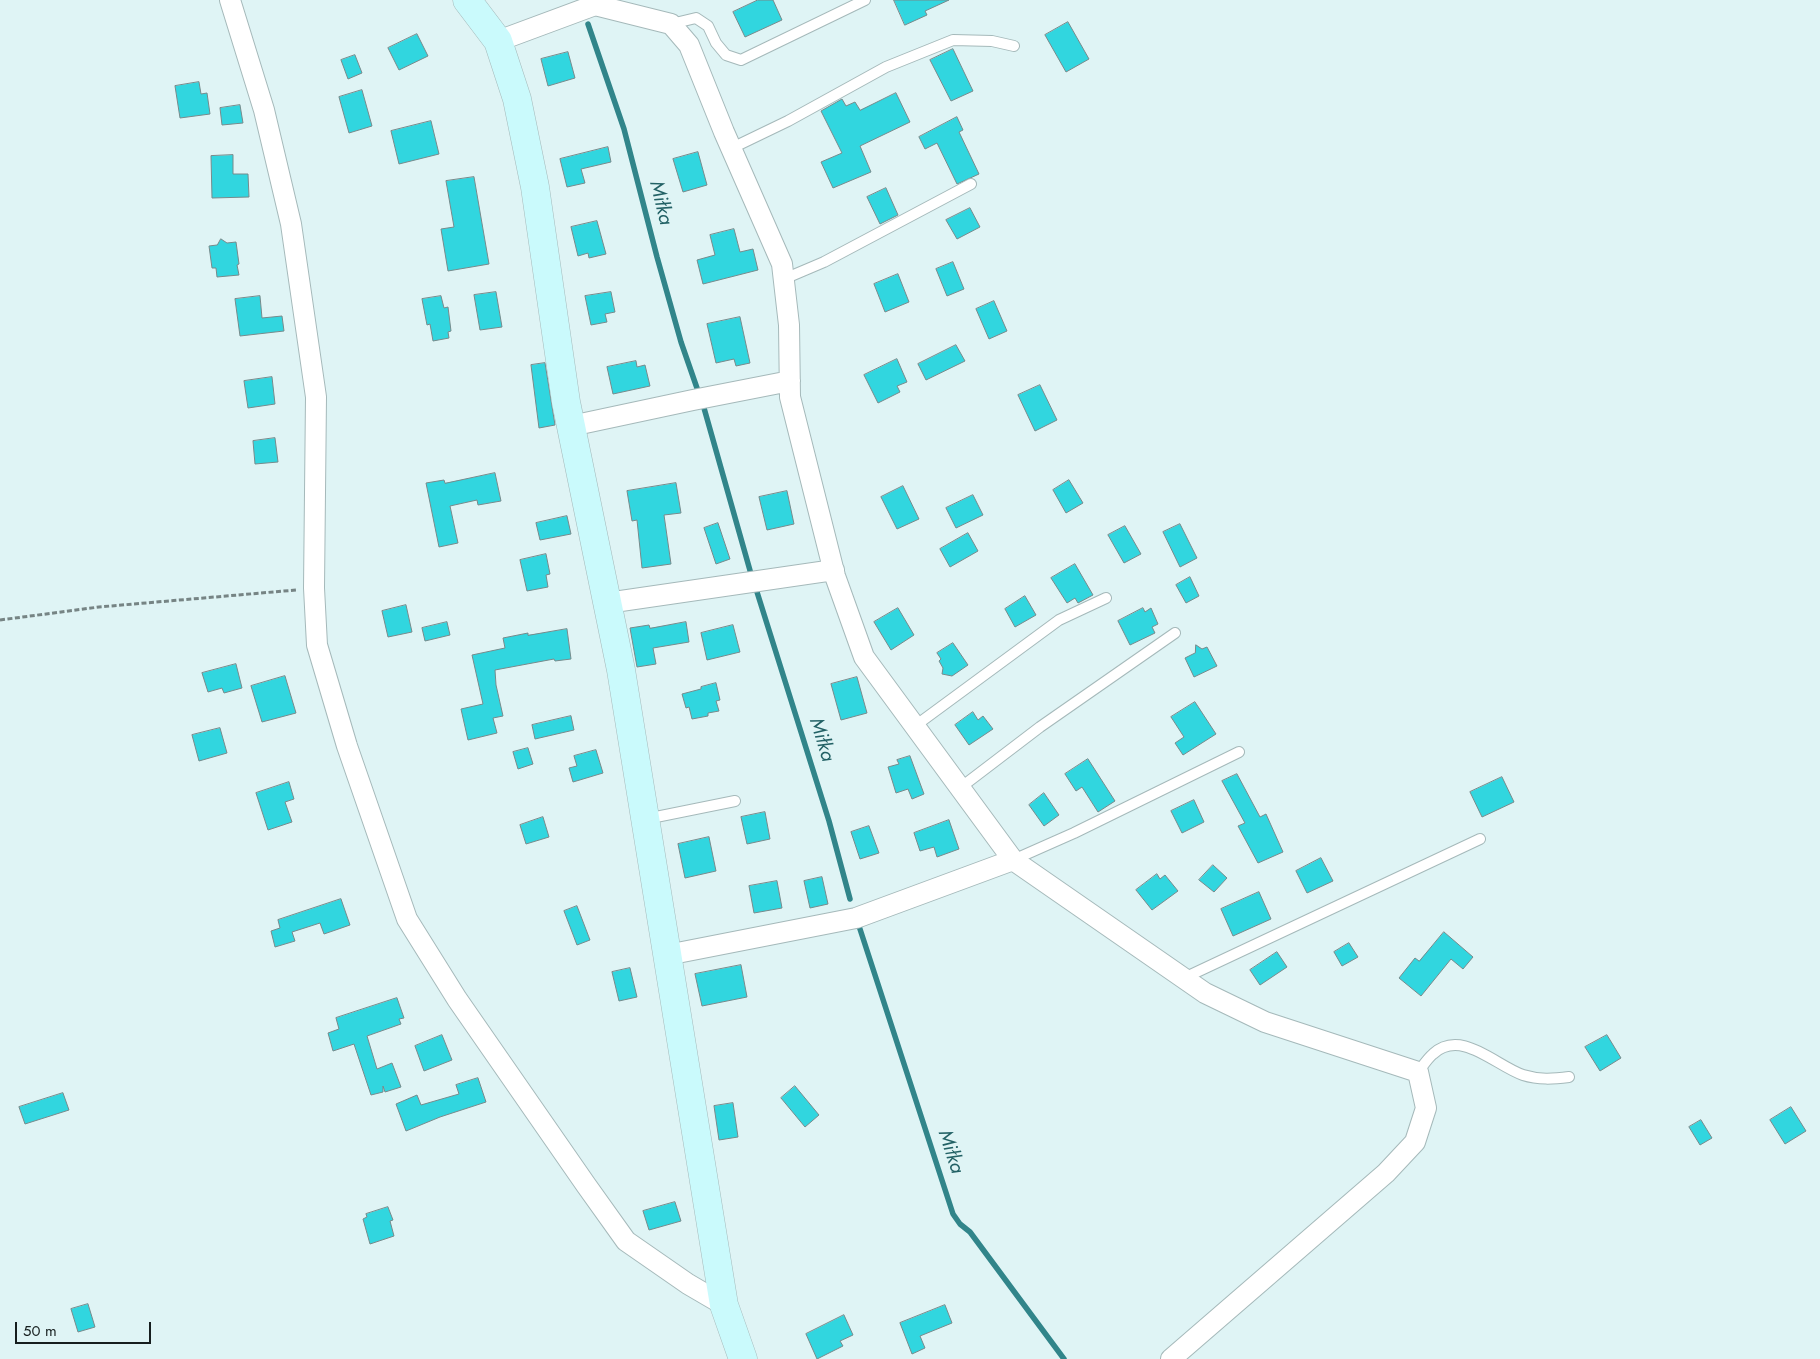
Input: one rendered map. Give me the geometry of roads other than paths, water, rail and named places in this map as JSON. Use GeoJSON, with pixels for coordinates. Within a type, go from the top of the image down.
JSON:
{"type":"FeatureCollection","features":[{"type":"Feature","properties":{"kind":"street"},"geometry":{"type":"LineString","coordinates":[[230,0],[264,110],[291,224],[316,397],[314,588],[317,645],[346,746],[407,919],[457,999],[626,1241],[688,1284],[724,1305]]}},
{"type":"Feature","properties":{"kind":"street"},"geometry":{"type":"LineString","coordinates":[[467,0],[498,41],[517,99],[535,187],[571,426],[621,670],[724,1305],[743,1359]]}},
{"type":"Feature","properties":{"kind":"street"},"geometry":{"type":"LineString","coordinates":[[498,41],[595,2],[671,24],[689,45],[782,264],[789,325],[790,397],[834,570],[864,657],[1013,860],[1205,993],[1265,1022],[1418,1072],[1426,1108],[1415,1142],[1386,1173],[1171,1359]]}},
{"type":"Feature","properties":{"kind":"street"},"geometry":{"type":"LineString","coordinates":[[571,426],[790,381]]}},
{"type":"Feature","properties":{"kind":"street"},"geometry":{"type":"LineString","coordinates":[[607,603],[834,570]]}},
{"type":"Feature","properties":{"kind":"street"},"geometry":{"type":"LineString","coordinates":[[667,955],[856,918],[1013,860]]}},
{"type":"Feature","properties":{"kind":"lane"},"geometry":{"type":"LineString","coordinates":[[671,24],[696,18],[708,26],[716,43],[726,55],[741,60],[866,0]]}},
{"type":"Feature","properties":{"kind":"lane"},"geometry":{"type":"LineString","coordinates":[[732,148],[788,121],[886,67],[953,40],[992,41],[1014,46]]}},
{"type":"Feature","properties":{"kind":"lane"},"geometry":{"type":"LineString","coordinates":[[784,279],[824,262],[972,184]]}},
{"type":"Feature","properties":{"kind":"lane"},"geometry":{"type":"LineString","coordinates":[[915,726],[1059,620],[1106,598]]}},
{"type":"Feature","properties":{"kind":"lane"},"geometry":{"type":"LineString","coordinates":[[960,788],[1040,727],[1175,633]]}},
{"type":"Feature","properties":{"kind":"lane"},"geometry":{"type":"LineString","coordinates":[[1013,860],[1074,833],[1239,752]]}},
{"type":"Feature","properties":{"kind":"lane"},"geometry":{"type":"LineString","coordinates":[[645,820],[735,801]]}},
{"type":"Feature","properties":{"kind":"lane"},"geometry":{"type":"LineString","coordinates":[[1184,978],[1480,839]]}},
{"type":"Feature","properties":{"kind":"lane"},"geometry":{"type":"LineString","coordinates":[[1418,1072],[1433,1053],[1450,1045],[1474,1049],[1522,1074],[1546,1080],[1569,1077]]}},
{"type":"Feature","properties":{"kind":"waterway","name":"Miłka"},"geometry":{"type":"LineString","coordinates":[[588,24],[624,129],[681,342],[698,391]]}},
{"type":"Feature","properties":{"kind":"waterway","name":"Miłka"},"geometry":{"type":"LineString","coordinates":[[704,408],[751,574]]}},
{"type":"Feature","properties":{"kind":"waterway","name":"Miłka"},"geometry":{"type":"LineString","coordinates":[[757,592],[829,821],[850,899]]}},
{"type":"Feature","properties":{"kind":"waterway","name":"Miłka"},"geometry":{"type":"LineString","coordinates":[[859,926],[953,1214],[960,1224],[970,1232],[1064,1359]]}}]}
